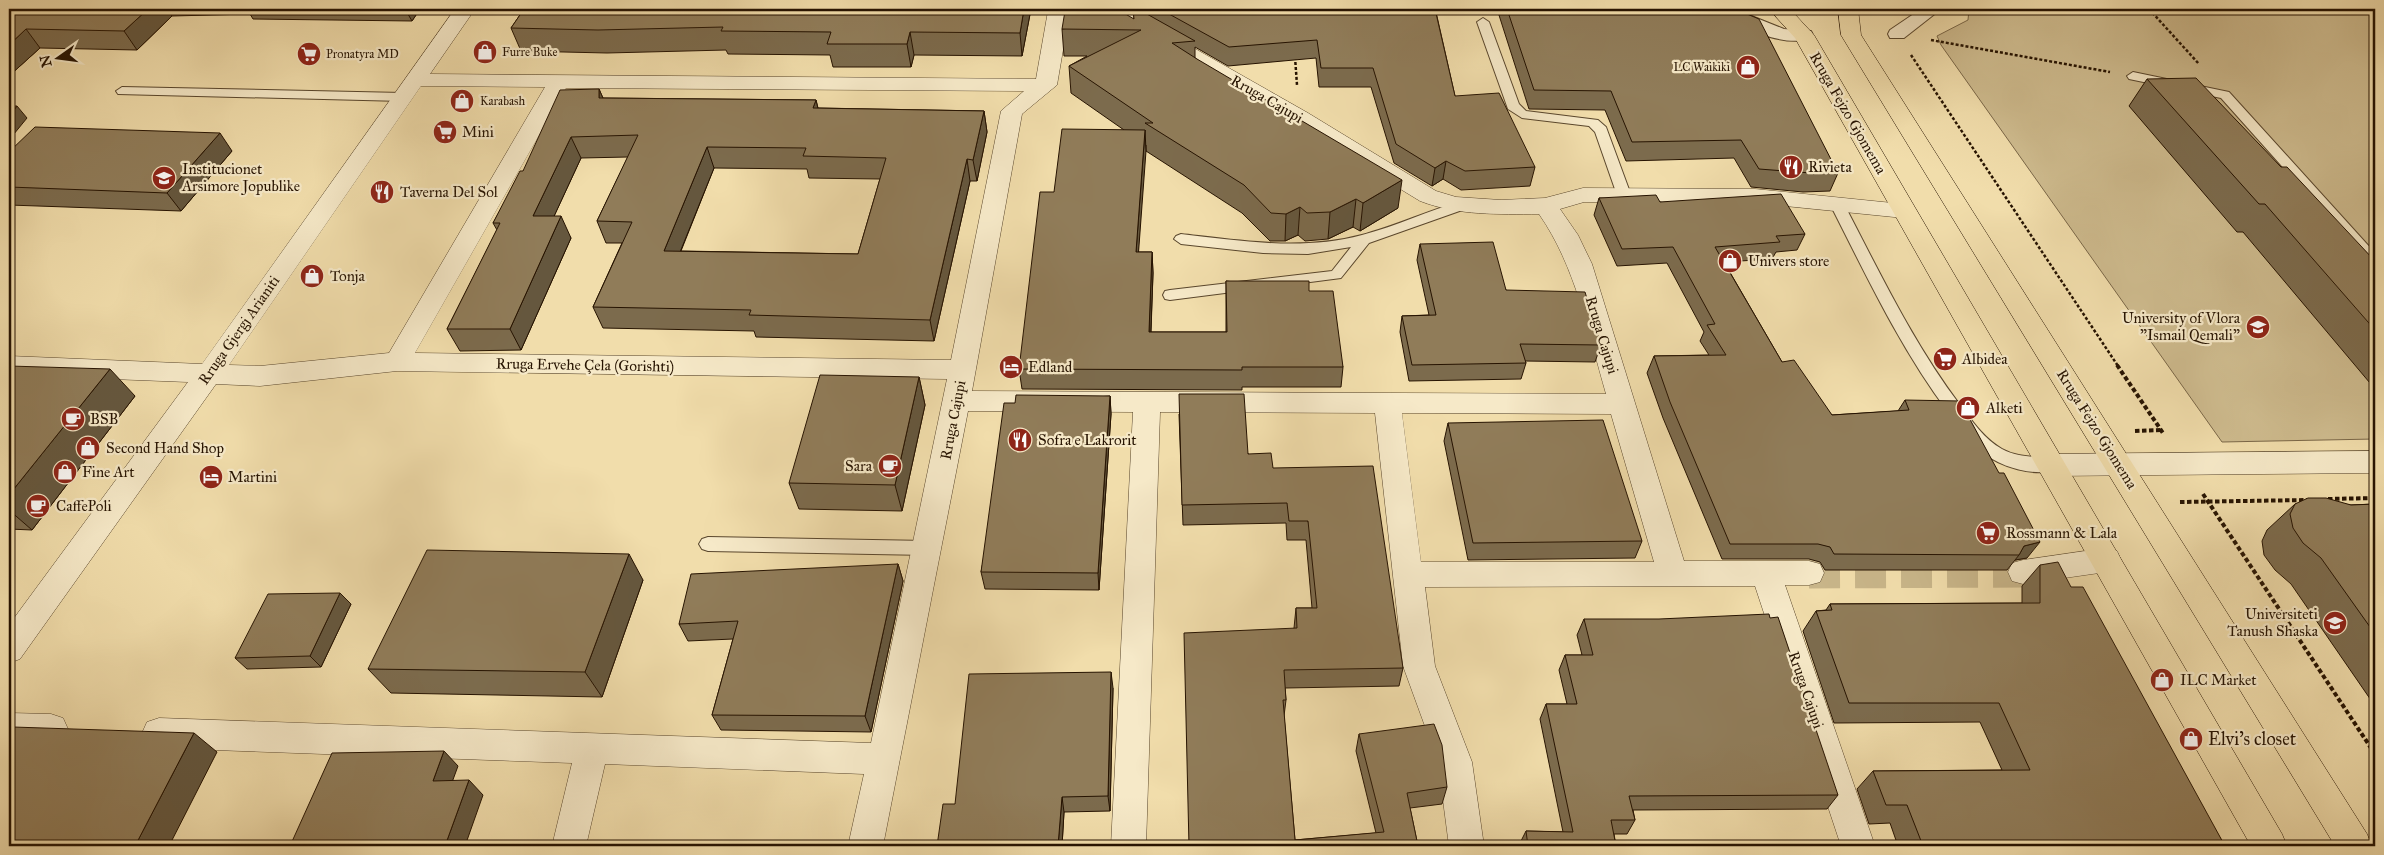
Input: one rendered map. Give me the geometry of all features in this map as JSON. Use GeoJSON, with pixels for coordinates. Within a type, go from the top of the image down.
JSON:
{"type":"FeatureCollection","features":[{"type":"Feature","properties":{"kind":"main road","name":"Rruga Fejzo Gjomema"},"geometry":{"type":"LineString","coordinates":[[1779,9],[1804,36],[2270,846]]}},
{"type":"Feature","properties":{"kind":"main road","name":"Rruga Fejzo Gjomema"},"geometry":{"type":"LineString","coordinates":[[1848,9],[1851,35],[2355,846]]}},
{"type":"Feature","properties":{"kind":"street","name":"Rruga Gjergj Arianiti"},"geometry":{"type":"LineString","coordinates":[[9,648],[208,375],[465,9]]}},
{"type":"Feature","properties":{"kind":"street"},"geometry":{"type":"LineString","coordinates":[[409,88],[559,81],[1015,98],[1046,85],[1058,11],[1060,9]]}},
{"type":"Feature","properties":{"kind":"street","name":"Rruga Cajupi"},"geometry":{"type":"LineString","coordinates":[[1111,9],[1300,118],[1428,196],[1444,203],[1463,205],[1546,206],[1566,235],[1580,264],[1673,574]]}},
{"type":"Feature","properties":{"kind":"street"},"geometry":{"type":"LineString","coordinates":[[1719,9],[1781,35],[1804,36]]}},
{"type":"Feature","properties":{"kind":"street"},"geometry":{"type":"LineString","coordinates":[[1897,34],[1932,9]]}},
{"type":"Feature","properties":{"kind":"street"},"geometry":{"type":"LineString","coordinates":[[397,362],[559,81]]}},
{"type":"Feature","properties":{"kind":"street","name":"Rruga Cajupi"},"geometry":{"type":"LineString","coordinates":[[866,846],[928,548],[1015,98]]}},
{"type":"Feature","properties":{"kind":"street"},"geometry":{"type":"LineString","coordinates":[[1546,206],[1583,195],[1755,196],[1904,210]]}},
{"type":"Feature","properties":{"kind":"street","name":"Rruga Ervehe Çela (Gorishti)"},"geometry":{"type":"LineString","coordinates":[[9,365],[260,376],[397,362],[962,370]]}},
{"type":"Feature","properties":{"kind":"street"},"geometry":{"type":"LineString","coordinates":[[957,401],[1622,404]]}},
{"type":"Feature","properties":{"kind":"street"},"geometry":{"type":"LineString","coordinates":[[1129,846],[1147,402]]}},
{"type":"Feature","properties":{"kind":"street"},"geometry":{"type":"LineString","coordinates":[[1387,403],[1419,666],[1455,762],[1466,846]]}},
{"type":"Feature","properties":{"kind":"street"},"geometry":{"type":"LineString","coordinates":[[2051,466],[2375,462]]}},
{"type":"Feature","properties":{"kind":"street"},"geometry":{"type":"LineString","coordinates":[[2024,572],[2106,560]]}},
{"type":"Feature","properties":{"kind":"street","name":"Rruga Cajupi"},"geometry":{"type":"LineString","coordinates":[[1766,573],[1858,846]]}},
{"type":"Feature","properties":{"kind":"street"},"geometry":{"type":"LineString","coordinates":[[1408,575],[1809,573]]}},
{"type":"Feature","properties":{"kind":"street"},"geometry":{"type":"LineString","coordinates":[[9,728],[78,730]]}},
{"type":"Feature","properties":{"kind":"street"},"geometry":{"type":"LineString","coordinates":[[127,732],[884,759]]}},
{"type":"Feature","properties":{"kind":"street"},"geometry":{"type":"LineString","coordinates":[[569,846],[592,749]]}},
{"type":"Feature","properties":{"kind":"lane"},"geometry":{"type":"LineString","coordinates":[[1483,22],[1513,106],[1522,114],[1593,123],[1601,130],[1624,195]]}},
{"type":"Feature","properties":{"kind":"lane"},"geometry":{"type":"LineString","coordinates":[[2133,76],[2225,95],[2375,262]]}},
{"type":"Feature","properties":{"kind":"lane"},"geometry":{"type":"LineString","coordinates":[[122,91],[409,88]]}},
{"type":"Feature","properties":{"kind":"lane"},"geometry":{"type":"LineString","coordinates":[[1837,204],[1928,374],[1966,424],[1988,449],[2007,459],[2030,466],[2051,466]]}},
{"type":"Feature","properties":{"kind":"lane"},"geometry":{"type":"LineString","coordinates":[[1181,239],[1263,248],[1308,249],[1364,240],[1463,205]]}},
{"type":"Feature","properties":{"kind":"lane"},"geometry":{"type":"LineString","coordinates":[[1170,295],[1336,275],[1364,240]]}},
{"type":"Feature","properties":{"kind":"lane"},"geometry":{"type":"LineString","coordinates":[[708,544],[928,548]]}},
{"type":"Feature","properties":{"kind":"path"},"geometry":{"type":"LineString","coordinates":[[2149,9],[2225,95]]}},
{"type":"Feature","properties":{"kind":"path"},"geometry":{"type":"LineString","coordinates":[[1897,34],[2133,76]]}},
{"type":"Feature","properties":{"kind":"path"},"geometry":{"type":"LineString","coordinates":[[1897,34],[2375,754]]}},
{"type":"Feature","properties":{"kind":"path"},"geometry":{"type":"LineString","coordinates":[[1294,49],[1300,118]]}},
{"type":"Feature","properties":{"kind":"path"},"geometry":{"type":"LineString","coordinates":[[2326,499],[2375,498]]}},
{"type":"Feature","properties":{"kind":"path"},"geometry":{"type":"LineString","coordinates":[[2142,502],[2316,499]]}},
{"type":"Feature","properties":{"kind":"shaded area","name":"University of Vlora \"Ismail Qemali\""},"geometry":{"type":"Polygon","coordinates":[[[1969,9],[2375,9],[2375,439],[2222,442],[1941,45],[1937,36],[1968,20],[1969,9]]]}},
{"type":"Feature","properties":{"kind":"building"},"geometry":{"type":"Polygon","coordinates":[[[9,9],[148,9],[124,31],[26,29],[9,45],[9,9]]]}},
{"type":"Feature","properties":{"kind":"building"},"geometry":{"type":"Polygon","coordinates":[[[524,9],[1024,9],[1020,33],[910,32],[907,44],[827,44],[831,32],[721,31],[723,27],[598,30],[511,28],[524,9]]]}},
{"type":"Feature","properties":{"kind":"building"},"geometry":{"type":"Polygon","coordinates":[[[1070,9],[1117,9],[1134,19],[1133,9],[1138,9],[1195,41],[1172,43],[1402,180],[1363,203],[1356,199],[1330,212],[1307,213],[1300,207],[1286,214],[1271,213],[1244,185],[1145,123],[1153,123],[1069,66],[1141,30],[1062,29],[1065,11],[1070,9]]]}},
{"type":"Feature","properties":{"kind":"building"},"geometry":{"type":"Polygon","coordinates":[[[1160,9],[1435,9],[1455,96],[1499,93],[1535,167],[1465,171],[1446,161],[1435,168],[1396,144],[1373,68],[1321,68],[1317,40],[1229,47],[1160,9]]]}},
{"type":"Feature","properties":{"kind":"building"},"geometry":{"type":"Polygon","coordinates":[[[1507,9],[1735,9],[1759,19],[1838,173],[1759,169],[1741,140],[1632,142],[1611,91],[1534,90],[1507,9]]]}},
{"type":"Feature","properties":{"kind":"building"},"geometry":{"type":"Polygon","coordinates":[[[2196,78],[2281,167],[2287,167],[2375,261],[2375,330],[2265,204],[2259,204],[2147,79],[2196,78]]]}},
{"type":"Feature","properties":{"kind":"building"},"geometry":{"type":"Polygon","coordinates":[[[599,89],[599,98],[816,100],[813,108],[984,111],[973,160],[967,159],[930,320],[749,315],[751,310],[593,307],[632,222],[597,221],[638,135],[571,137],[533,216],[561,216],[510,329],[447,329],[500,223],[493,223],[520,171],[523,171],[560,90],[599,89]],[[707,147],[664,251],[858,254],[886,158],[803,156],[806,148],[707,147]]]}},
{"type":"Feature","properties":{"kind":"building"},"geometry":{"type":"Polygon","coordinates":[[[9,106],[17,106],[9,116],[9,106]]]}},
{"type":"Feature","properties":{"kind":"building"},"geometry":{"type":"Polygon","coordinates":[[[35,127],[220,133],[167,193],[9,187],[9,152],[35,127]]]}},
{"type":"Feature","properties":{"kind":"building"},"geometry":{"type":"Polygon","coordinates":[[[1062,129],[1145,130],[1136,252],[1152,252],[1149,332],[1227,332],[1226,281],[1309,281],[1309,291],[1333,291],[1343,367],[1242,367],[1242,370],[1019,369],[1040,192],[1054,192],[1062,129]]]}},
{"type":"Feature","properties":{"kind":"building"},"geometry":{"type":"Polygon","coordinates":[[[1781,194],[1805,234],[1776,236],[1780,242],[1715,247],[1782,362],[1794,360],[1832,415],[1909,410],[1905,400],[1960,401],[1999,473],[2004,473],[2040,542],[2024,546],[2019,555],[1834,554],[1830,547],[1818,544],[1730,544],[1670,402],[1654,356],[1726,355],[1707,325],[1715,324],[1673,247],[1622,249],[1599,198],[1656,195],[1660,202],[1781,194]]]}},
{"type":"Feature","properties":{"kind":"building"},"geometry":{"type":"Polygon","coordinates":[[[1493,242],[1506,290],[1585,292],[1601,345],[1520,344],[1526,363],[1412,365],[1402,316],[1436,315],[1420,244],[1493,242]]]}},
{"type":"Feature","properties":{"kind":"building"},"geometry":{"type":"Polygon","coordinates":[[[9,366],[110,369],[9,495],[9,366]]]}},
{"type":"Feature","properties":{"kind":"building"},"geometry":{"type":"Polygon","coordinates":[[[820,375],[919,377],[895,485],[789,483],[820,375]]]}},
{"type":"Feature","properties":{"kind":"building"},"geometry":{"type":"Polygon","coordinates":[[[1179,394],[1244,394],[1248,454],[1271,453],[1273,468],[1373,466],[1403,668],[1284,670],[1286,700],[1283,700],[1295,840],[1384,832],[1359,734],[1434,724],[1442,745],[1447,787],[1407,793],[1418,846],[1189,846],[1184,633],[1297,628],[1296,608],[1317,608],[1308,521],[1289,521],[1287,503],[1182,505],[1179,394]]]}},
{"type":"Feature","properties":{"kind":"building"},"geometry":{"type":"Polygon","coordinates":[[[1016,395],[1110,396],[1098,573],[981,572],[1004,403],[1015,403],[1016,395]]]}},
{"type":"Feature","properties":{"kind":"building"},"geometry":{"type":"Polygon","coordinates":[[[1603,420],[1642,541],[1473,543],[1448,423],[1603,420]]]}},
{"type":"Feature","properties":{"kind":"building"},"geometry":{"type":"Polygon","coordinates":[[[2308,498],[2326,498],[2351,505],[2375,504],[2375,634],[2321,558],[2303,543],[2293,528],[2290,514],[2295,504],[2308,498]]]}},
{"type":"Feature","properties":{"kind":"building"},"geometry":{"type":"Polygon","coordinates":[[[427,550],[629,554],[585,672],[368,669],[427,550]]]}},
{"type":"Feature","properties":{"kind":"building"},"geometry":{"type":"Polygon","coordinates":[[[2058,562],[2071,587],[2083,587],[2225,846],[1923,846],[1907,805],[1886,805],[1873,771],[2030,770],[1999,703],[1849,703],[1816,611],[1832,610],[1830,604],[2040,603],[2040,565],[2058,562]]]}},
{"type":"Feature","properties":{"kind":"building"},"geometry":{"type":"Polygon","coordinates":[[[898,564],[865,716],[712,715],[738,621],[679,624],[691,574],[898,564]]]}},
{"type":"Feature","properties":{"kind":"building"},"geometry":{"type":"Polygon","coordinates":[[[340,593],[310,656],[235,658],[268,594],[340,593]]]}},
{"type":"Feature","properties":{"kind":"building"},"geometry":{"type":"Polygon","coordinates":[[[1769,614],[1770,618],[1778,617],[1838,795],[1629,796],[1635,820],[1611,820],[1616,846],[1528,846],[1526,831],[1573,832],[1546,704],[1577,704],[1565,655],[1593,655],[1584,619],[1659,619],[1769,614]]]}},
{"type":"Feature","properties":{"kind":"building"},"geometry":{"type":"Polygon","coordinates":[[[1111,672],[1108,796],[1062,797],[1058,846],[937,846],[943,804],[955,804],[969,674],[1111,672]]]}},
{"type":"Feature","properties":{"kind":"building"},"geometry":{"type":"Polygon","coordinates":[[[13,727],[194,733],[135,846],[9,846],[9,734],[13,727]]]}},
{"type":"Feature","properties":{"kind":"building"},"geometry":{"type":"Polygon","coordinates":[[[444,751],[433,781],[469,780],[445,846],[290,846],[332,753],[444,751]]]}},
{"type":"Feature","properties":{"kind":"tunnel"},"geometry":{"type":"LineString","coordinates":[[1809,573],[2023,572]]}},
{"type":"Feature","properties":{"kind":"place","name":"Furre Buke"},"geometry":{"type":"Point","coordinates":[485,52]}},
{"type":"Feature","properties":{"kind":"place","name":"Pronatyra MD"},"geometry":{"type":"Point","coordinates":[309,54]}},
{"type":"Feature","properties":{"kind":"place","name":"LC Waikiki"},"geometry":{"type":"Point","coordinates":[1748,67]}},
{"type":"Feature","properties":{"kind":"place","name":"Karabash"},"geometry":{"type":"Point","coordinates":[462,101]}},
{"type":"Feature","properties":{"kind":"place","name":"Mini"},"geometry":{"type":"Point","coordinates":[445,132]}},
{"type":"Feature","properties":{"kind":"place","name":"Rivieta"},"geometry":{"type":"Point","coordinates":[1791,167]}},
{"type":"Feature","properties":{"kind":"place","name":"Institucionet Arsimore Jopublike"},"geometry":{"type":"Point","coordinates":[164,178]}},
{"type":"Feature","properties":{"kind":"place","name":"Taverna Del Sol"},"geometry":{"type":"Point","coordinates":[382,192]}},
{"type":"Feature","properties":{"kind":"place","name":"Univers store"},"geometry":{"type":"Point","coordinates":[1730,261]}},
{"type":"Feature","properties":{"kind":"place","name":"Tonja"},"geometry":{"type":"Point","coordinates":[312,276]}},
{"type":"Feature","properties":{"kind":"place","name":"University of Vlora \"Ismail Qemali\""},"geometry":{"type":"Point","coordinates":[2258,327]}},
{"type":"Feature","properties":{"kind":"place","name":"Albidea"},"geometry":{"type":"Point","coordinates":[1945,359]}},
{"type":"Feature","properties":{"kind":"place","name":"Edland"},"geometry":{"type":"Point","coordinates":[1011,367]}},
{"type":"Feature","properties":{"kind":"place","name":"Alketi"},"geometry":{"type":"Point","coordinates":[1968,408]}},
{"type":"Feature","properties":{"kind":"place","name":"BSB"},"geometry":{"type":"Point","coordinates":[73,419]}},
{"type":"Feature","properties":{"kind":"place","name":"Sofra e Lakrorit"},"geometry":{"type":"Point","coordinates":[1020,440]}},
{"type":"Feature","properties":{"kind":"place","name":"Second Hand Shop"},"geometry":{"type":"Point","coordinates":[88,448]}},
{"type":"Feature","properties":{"kind":"place","name":"Sara"},"geometry":{"type":"Point","coordinates":[890,466]}},
{"type":"Feature","properties":{"kind":"place","name":"Fine Art"},"geometry":{"type":"Point","coordinates":[65,472]}},
{"type":"Feature","properties":{"kind":"place","name":"Martini"},"geometry":{"type":"Point","coordinates":[211,477]}},
{"type":"Feature","properties":{"kind":"place","name":"CaffePoli"},"geometry":{"type":"Point","coordinates":[38,506]}},
{"type":"Feature","properties":{"kind":"place","name":"Rossmann & Lala"},"geometry":{"type":"Point","coordinates":[1988,533]}},
{"type":"Feature","properties":{"kind":"place","name":"Universiteti Tanush Shaska"},"geometry":{"type":"Point","coordinates":[2335,623]}},
{"type":"Feature","properties":{"kind":"place","name":"ILC Market"},"geometry":{"type":"Point","coordinates":[2162,680]}},
{"type":"Feature","properties":{"kind":"place","name":"Elvi's closet"},"geometry":{"type":"Point","coordinates":[2191,739]}}]}
